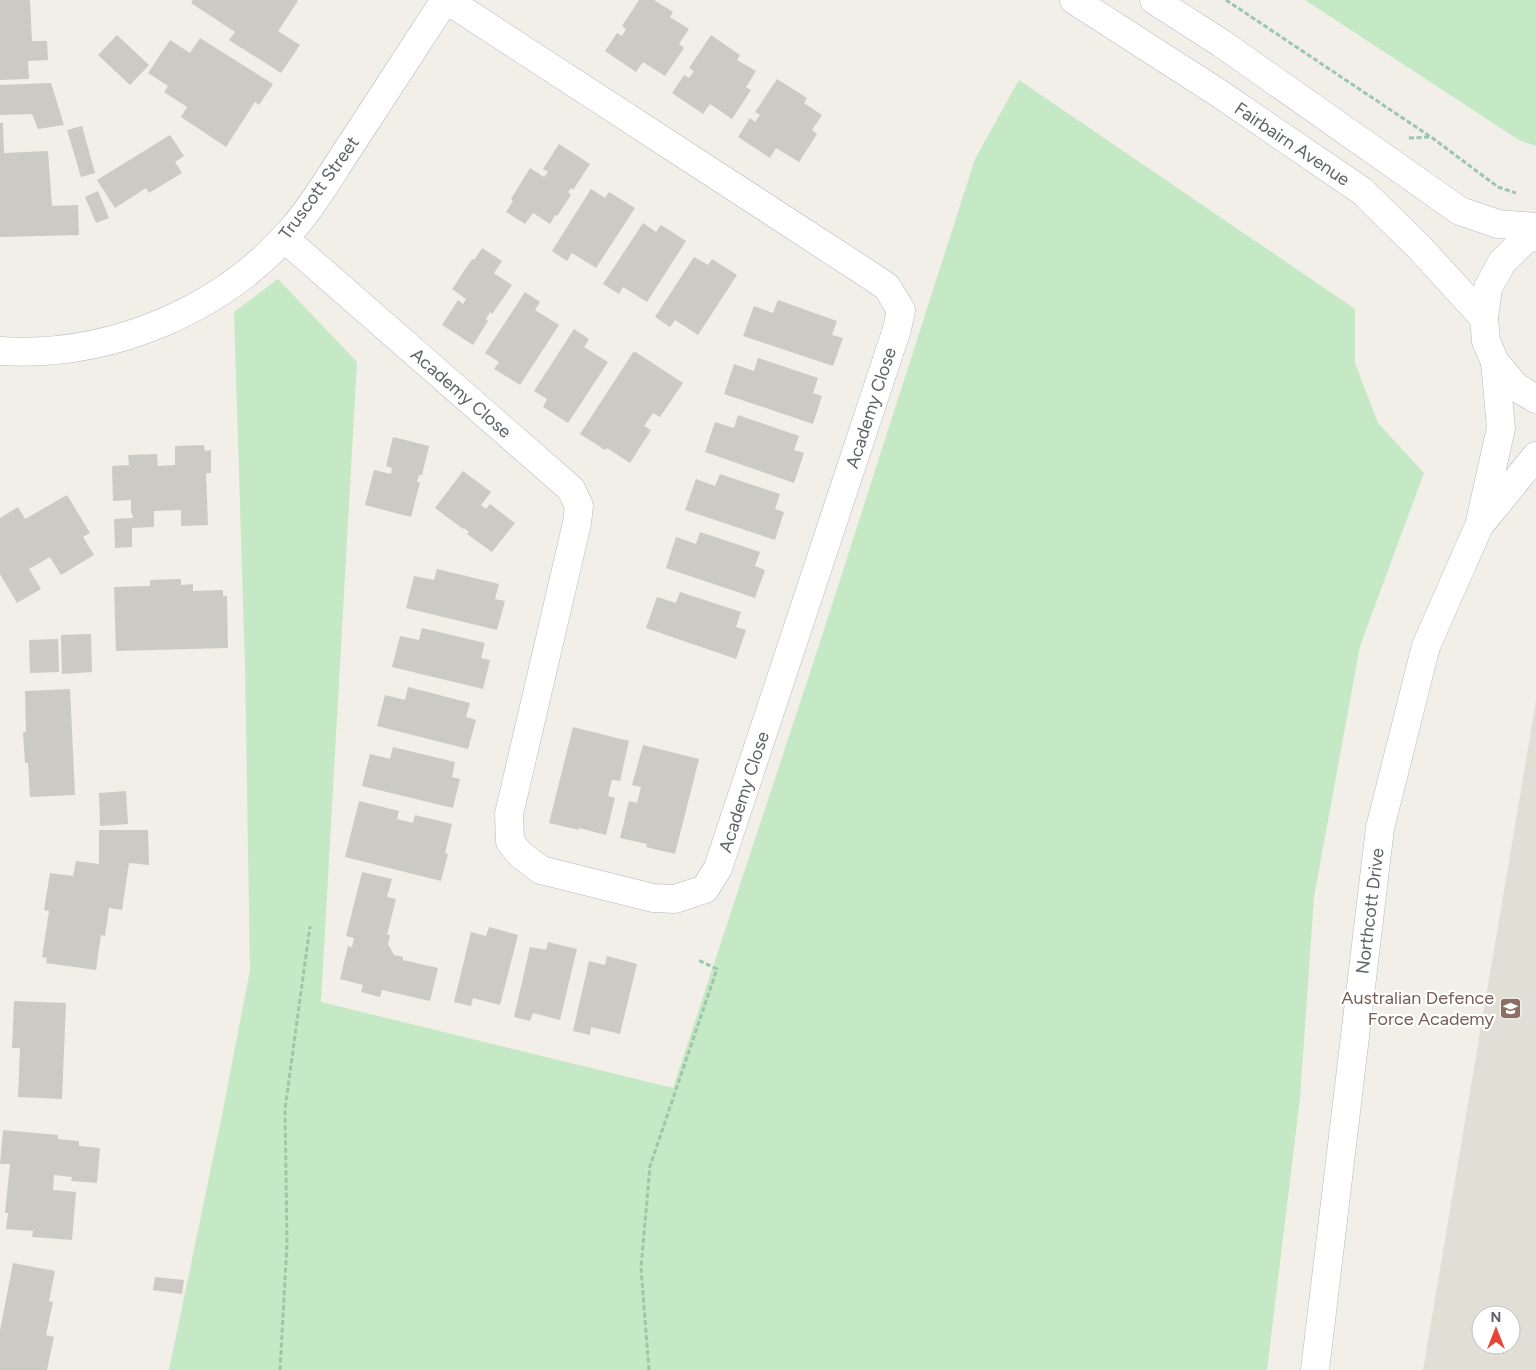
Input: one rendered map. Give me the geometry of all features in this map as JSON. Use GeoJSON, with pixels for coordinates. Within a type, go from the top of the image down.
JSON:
{"type":"FeatureCollection","features":[{"type":"Feature","properties":{"kind":"street","name":"Truscott Street"},"geometry":{"type":"LineString","coordinates":[[0,351],[35,352],[70,349],[117,338],[160,324],[204,302],[252,268],[284,238],[310,205],[446,0]]}},
{"type":"Feature","properties":{"kind":"street","name":"Academy Close"},"geometry":{"type":"LineString","coordinates":[[284,238],[570,489],[579,506],[577,523],[509,814],[510,842],[521,855],[541,870],[653,898],[675,899],[705,889],[718,868],[902,310],[887,287],[874,278],[446,0]]}},
{"type":"Feature","properties":{"kind":"street","name":"Fairbairn Avenue"},"geometry":{"type":"LineString","coordinates":[[1074,0],[1217,92],[1362,191],[1419,247],[1484,318]]}},
{"type":"Feature","properties":{"kind":"street"},"geometry":{"type":"LineString","coordinates":[[1154,0],[1221,44],[1460,211],[1498,224],[1536,227]]}},
{"type":"Feature","properties":{"kind":"street"},"geometry":{"type":"LineString","coordinates":[[1536,235],[1524,241],[1502,262],[1488,288],[1484,318],[1486,341],[1496,362],[1516,387],[1536,399]]}},
{"type":"Feature","properties":{"kind":"street","name":"Northcott Drive"},"geometry":{"type":"LineString","coordinates":[[1315,1370],[1380,828],[1426,646],[1479,526],[1501,428],[1496,362]]}},
{"type":"Feature","properties":{"kind":"street","name":"Northcott Drive"},"geometry":{"type":"LineString","coordinates":[[1479,526],[1536,456]]}},
{"type":"Feature","properties":{"kind":"path"},"geometry":{"type":"LineString","coordinates":[[1226,0],[1430,137],[1498,187],[1520,195]]}},
{"type":"Feature","properties":{"kind":"path"},"geometry":{"type":"LineString","coordinates":[[280,1370],[287,1243],[285,1109],[310,926]]}},
{"type":"Feature","properties":{"kind":"path"},"geometry":{"type":"LineString","coordinates":[[649,1370],[641,1268],[650,1166],[716,969],[698,960]]}},
{"type":"Feature","properties":{"kind":"shaded area","name":"Australian Defence Force Academy"},"geometry":{"type":"Polygon","coordinates":[[[1536,701],[1536,1370],[1423,1370],[1536,701]]]}},
{"type":"Feature","properties":{"kind":"green space"},"geometry":{"type":"Polygon","coordinates":[[[1305,0],[1536,0],[1536,146],[1519,140],[1305,0]]]}},
{"type":"Feature","properties":{"kind":"green space"},"geometry":{"type":"Polygon","coordinates":[[[1019,80],[1355,309],[1355,363],[1378,423],[1424,473],[1360,646],[1314,897],[1300,1098],[1267,1370],[169,1370],[250,970],[245,666],[234,312],[278,279],[357,362],[321,1002],[673,1088],[821,639],[975,159],[1019,80]]]}},
{"type":"Feature","properties":{"kind":"building"},"geometry":{"type":"Polygon","coordinates":[[[0,0],[30,0],[32,41],[47,41],[48,60],[28,61],[29,79],[0,80],[0,0]]]}},
{"type":"Feature","properties":{"kind":"building"},"geometry":{"type":"Polygon","coordinates":[[[193,0],[296,0],[298,1],[278,31],[300,45],[281,73],[229,40],[235,32],[191,3],[193,0]]]}},
{"type":"Feature","properties":{"kind":"building"},"geometry":{"type":"Polygon","coordinates":[[[639,0],[654,0],[673,12],[670,17],[689,29],[679,44],[684,48],[665,76],[643,62],[636,72],[605,51],[617,33],[622,36],[626,29],[622,26],[639,0]]]}},
{"type":"Feature","properties":{"kind":"building"},"geometry":{"type":"Polygon","coordinates":[[[117,35],[149,65],[130,85],[98,55],[117,35]]]}},
{"type":"Feature","properties":{"kind":"building"},"geometry":{"type":"Polygon","coordinates":[[[711,35],[740,55],[737,60],[756,71],[746,87],[751,90],[732,119],[710,104],[703,114],[672,93],[684,75],[689,78],[694,71],[689,68],[711,35]]]}},
{"type":"Feature","properties":{"kind":"building"},"geometry":{"type":"Polygon","coordinates":[[[200,38],[273,84],[259,105],[255,102],[226,147],[181,117],[187,107],[164,92],[168,86],[148,73],[170,40],[190,53],[200,38]]]}},
{"type":"Feature","properties":{"kind":"building"},"geometry":{"type":"Polygon","coordinates":[[[777,79],[807,98],[804,103],[822,115],[812,130],[817,134],[799,162],[776,148],[770,158],[738,137],[750,118],[755,122],[760,115],[755,112],[777,79]]]}},
{"type":"Feature","properties":{"kind":"building"},"geometry":{"type":"Polygon","coordinates":[[[51,83],[64,125],[38,129],[32,114],[0,115],[0,85],[51,83]]]}},
{"type":"Feature","properties":{"kind":"building"},"geometry":{"type":"Polygon","coordinates":[[[0,123],[3,123],[4,153],[48,151],[52,206],[78,205],[79,235],[0,237],[0,123]]]}},
{"type":"Feature","properties":{"kind":"building"},"geometry":{"type":"Polygon","coordinates":[[[82,126],[95,173],[81,177],[67,130],[82,126]]]}},
{"type":"Feature","properties":{"kind":"building"},"geometry":{"type":"Polygon","coordinates":[[[170,135],[184,156],[175,162],[182,173],[149,193],[146,188],[115,208],[97,180],[170,135]]]}},
{"type":"Feature","properties":{"kind":"building"},"geometry":{"type":"Polygon","coordinates":[[[559,144],[590,164],[573,190],[571,188],[568,192],[571,195],[550,224],[533,213],[525,224],[506,212],[513,201],[511,199],[530,168],[544,177],[548,172],[543,169],[559,144]]]}},
{"type":"Feature","properties":{"kind":"building"},"geometry":{"type":"Polygon","coordinates":[[[591,189],[605,198],[609,192],[635,208],[596,268],[572,253],[567,261],[552,251],[591,189]]]}},
{"type":"Feature","properties":{"kind":"building"},"geometry":{"type":"Polygon","coordinates":[[[98,191],[109,218],[96,223],[85,197],[98,191]]]}},
{"type":"Feature","properties":{"kind":"building"},"geometry":{"type":"Polygon","coordinates":[[[643,223],[656,232],[661,225],[686,241],[647,302],[623,287],[619,294],[603,284],[643,223]]]}},
{"type":"Feature","properties":{"kind":"building"},"geometry":{"type":"Polygon","coordinates":[[[482,248],[502,261],[494,273],[512,285],[492,314],[490,312],[486,319],[488,321],[473,345],[442,325],[458,300],[463,304],[466,299],[452,289],[472,259],[474,260],[482,248]]]}},
{"type":"Feature","properties":{"kind":"building"},"geometry":{"type":"Polygon","coordinates":[[[694,257],[708,265],[712,259],[737,275],[698,335],[675,320],[670,327],[655,317],[694,257]]]}},
{"type":"Feature","properties":{"kind":"building"},"geometry":{"type":"Polygon","coordinates":[[[525,292],[540,302],[535,310],[559,325],[520,385],[494,369],[499,362],[485,353],[525,292]]]}},
{"type":"Feature","properties":{"kind":"building"},"geometry":{"type":"Polygon","coordinates":[[[778,300],[837,321],[832,335],[843,338],[833,366],[743,336],[754,306],[773,313],[778,300]]]}},
{"type":"Feature","properties":{"kind":"building"},"geometry":{"type":"Polygon","coordinates":[[[574,329],[589,339],[584,347],[608,362],[568,423],[543,407],[547,399],[534,391],[574,329]]]}},
{"type":"Feature","properties":{"kind":"building"},"geometry":{"type":"Polygon","coordinates":[[[634,351],[683,383],[660,417],[653,413],[644,426],[651,430],[630,463],[580,434],[634,351]]]}},
{"type":"Feature","properties":{"kind":"building"},"geometry":{"type":"Polygon","coordinates":[[[758,358],[818,378],[813,393],[822,396],[813,424],[724,394],[734,364],[754,371],[758,358]]]}},
{"type":"Feature","properties":{"kind":"building"},"geometry":{"type":"Polygon","coordinates":[[[738,415],[799,436],[794,450],[804,453],[794,483],[705,452],[715,422],[734,428],[738,415]]]}},
{"type":"Feature","properties":{"kind":"building"},"geometry":{"type":"Polygon","coordinates":[[[393,437],[429,446],[422,475],[419,475],[417,482],[420,482],[411,517],[365,505],[374,470],[391,474],[392,468],[386,466],[393,437]]]}},
{"type":"Feature","properties":{"kind":"building"},"geometry":{"type":"Polygon","coordinates":[[[204,445],[205,451],[211,450],[211,473],[206,473],[208,525],[181,526],[181,510],[154,511],[154,527],[132,528],[132,547],[115,548],[114,519],[133,518],[131,500],[113,501],[112,466],[129,465],[128,455],[157,454],[158,466],[175,465],[175,446],[204,445]]]}},
{"type":"Feature","properties":{"kind":"building"},"geometry":{"type":"Polygon","coordinates":[[[463,471],[491,492],[481,505],[486,509],[490,504],[515,523],[492,552],[467,534],[469,532],[464,528],[435,508],[463,471]]]}},
{"type":"Feature","properties":{"kind":"building"},"geometry":{"type":"Polygon","coordinates":[[[720,474],[780,494],[775,509],[784,512],[775,540],[685,510],[696,479],[715,486],[720,474]]]}},
{"type":"Feature","properties":{"kind":"building"},"geometry":{"type":"Polygon","coordinates":[[[67,495],[90,533],[83,537],[94,555],[61,575],[50,557],[29,569],[41,589],[17,603],[0,574],[0,518],[18,507],[25,519],[67,495]]]}},
{"type":"Feature","properties":{"kind":"building"},"geometry":{"type":"Polygon","coordinates":[[[700,532],[760,552],[755,566],[765,570],[755,598],[666,568],[676,537],[696,544],[700,532]]]}},
{"type":"Feature","properties":{"kind":"building"},"geometry":{"type":"Polygon","coordinates":[[[437,569],[499,584],[495,599],[505,601],[497,630],[406,608],[414,576],[434,580],[437,569]]]}},
{"type":"Feature","properties":{"kind":"building"},"geometry":{"type":"Polygon","coordinates":[[[181,579],[181,585],[193,584],[193,591],[223,590],[223,596],[227,596],[228,648],[116,651],[114,587],[150,586],[150,580],[181,579]]]}},
{"type":"Feature","properties":{"kind":"building"},"geometry":{"type":"Polygon","coordinates":[[[680,592],[741,612],[736,627],[746,630],[736,659],[646,628],[657,597],[676,603],[680,592]]]}},
{"type":"Feature","properties":{"kind":"building"},"geometry":{"type":"Polygon","coordinates":[[[422,628],[485,643],[481,658],[490,660],[483,689],[392,667],[400,636],[419,640],[422,628]]]}},
{"type":"Feature","properties":{"kind":"building"},"geometry":{"type":"Polygon","coordinates":[[[91,634],[92,672],[62,674],[61,635],[91,634]]]}},
{"type":"Feature","properties":{"kind":"building"},"geometry":{"type":"Polygon","coordinates":[[[58,639],[59,672],[30,673],[29,640],[58,639]]]}},
{"type":"Feature","properties":{"kind":"building"},"geometry":{"type":"Polygon","coordinates":[[[408,687],[470,703],[466,717],[476,720],[468,749],[377,726],[385,695],[405,700],[408,687]]]}},
{"type":"Feature","properties":{"kind":"building"},"geometry":{"type":"Polygon","coordinates":[[[70,689],[75,795],[30,797],[28,763],[25,763],[23,732],[26,732],[25,691],[70,689]]]}},
{"type":"Feature","properties":{"kind":"building"},"geometry":{"type":"Polygon","coordinates":[[[573,727],[629,741],[620,781],[612,780],[608,796],[615,798],[606,835],[549,823],[573,727]]]}},
{"type":"Feature","properties":{"kind":"building"},"geometry":{"type":"Polygon","coordinates":[[[643,745],[699,759],[675,854],[646,847],[647,844],[620,838],[629,801],[637,803],[641,787],[632,785],[643,745]]]}},
{"type":"Feature","properties":{"kind":"building"},"geometry":{"type":"Polygon","coordinates":[[[393,747],[455,762],[452,777],[460,779],[453,808],[362,786],[370,754],[390,759],[393,747]]]}},
{"type":"Feature","properties":{"kind":"building"},"geometry":{"type":"Polygon","coordinates":[[[126,791],[128,824],[100,826],[99,793],[126,791]]]}},
{"type":"Feature","properties":{"kind":"building"},"geometry":{"type":"Polygon","coordinates":[[[359,801],[399,811],[397,819],[413,823],[415,815],[452,824],[445,853],[448,854],[441,881],[345,857],[359,801]]]}},
{"type":"Feature","properties":{"kind":"building"},"geometry":{"type":"Polygon","coordinates":[[[99,830],[148,830],[149,865],[129,863],[122,910],[109,908],[105,936],[101,935],[96,970],[46,963],[47,958],[42,957],[49,911],[44,910],[50,873],[73,876],[76,861],[99,864],[99,830]]]}},
{"type":"Feature","properties":{"kind":"building"},"geometry":{"type":"Polygon","coordinates":[[[362,872],[392,879],[387,897],[396,899],[387,935],[390,935],[388,944],[394,955],[403,957],[403,960],[438,968],[430,1001],[382,990],[380,997],[361,992],[363,985],[340,979],[348,946],[352,947],[354,938],[346,936],[362,872]]]}},
{"type":"Feature","properties":{"kind":"building"},"geometry":{"type":"Polygon","coordinates":[[[489,927],[518,935],[500,1005],[473,998],[471,1006],[454,1002],[471,932],[486,936],[489,927]]]}},
{"type":"Feature","properties":{"kind":"building"},"geometry":{"type":"Polygon","coordinates":[[[548,942],[577,949],[560,1020],[533,1013],[530,1021],[514,1017],[530,947],[546,950],[548,942]]]}},
{"type":"Feature","properties":{"kind":"building"},"geometry":{"type":"Polygon","coordinates":[[[607,956],[637,964],[620,1034],[591,1027],[590,1035],[573,1031],[589,961],[605,965],[607,956]]]}},
{"type":"Feature","properties":{"kind":"building"},"geometry":{"type":"Polygon","coordinates":[[[14,1001],[66,1003],[62,1099],[18,1097],[20,1048],[12,1048],[14,1001]]]}},
{"type":"Feature","properties":{"kind":"building"},"geometry":{"type":"Polygon","coordinates":[[[3,1130],[58,1135],[58,1139],[79,1141],[79,1146],[100,1148],[97,1183],[71,1181],[72,1177],[54,1175],[53,1190],[76,1192],[72,1240],[32,1237],[33,1231],[6,1229],[8,1213],[5,1213],[10,1164],[0,1164],[3,1130]]]}},
{"type":"Feature","properties":{"kind":"building"},"geometry":{"type":"Polygon","coordinates":[[[13,1263],[55,1271],[49,1301],[53,1302],[46,1335],[54,1337],[47,1370],[0,1370],[0,1331],[13,1263]]]}},
{"type":"Feature","properties":{"kind":"building"},"geometry":{"type":"Polygon","coordinates":[[[155,1277],[184,1280],[182,1294],[153,1290],[155,1277]]]}},
{"type":"Feature","properties":{"kind":"place","name":"Australian Defence Force Academy"},"geometry":{"type":"Point","coordinates":[1510,1008]}}]}
